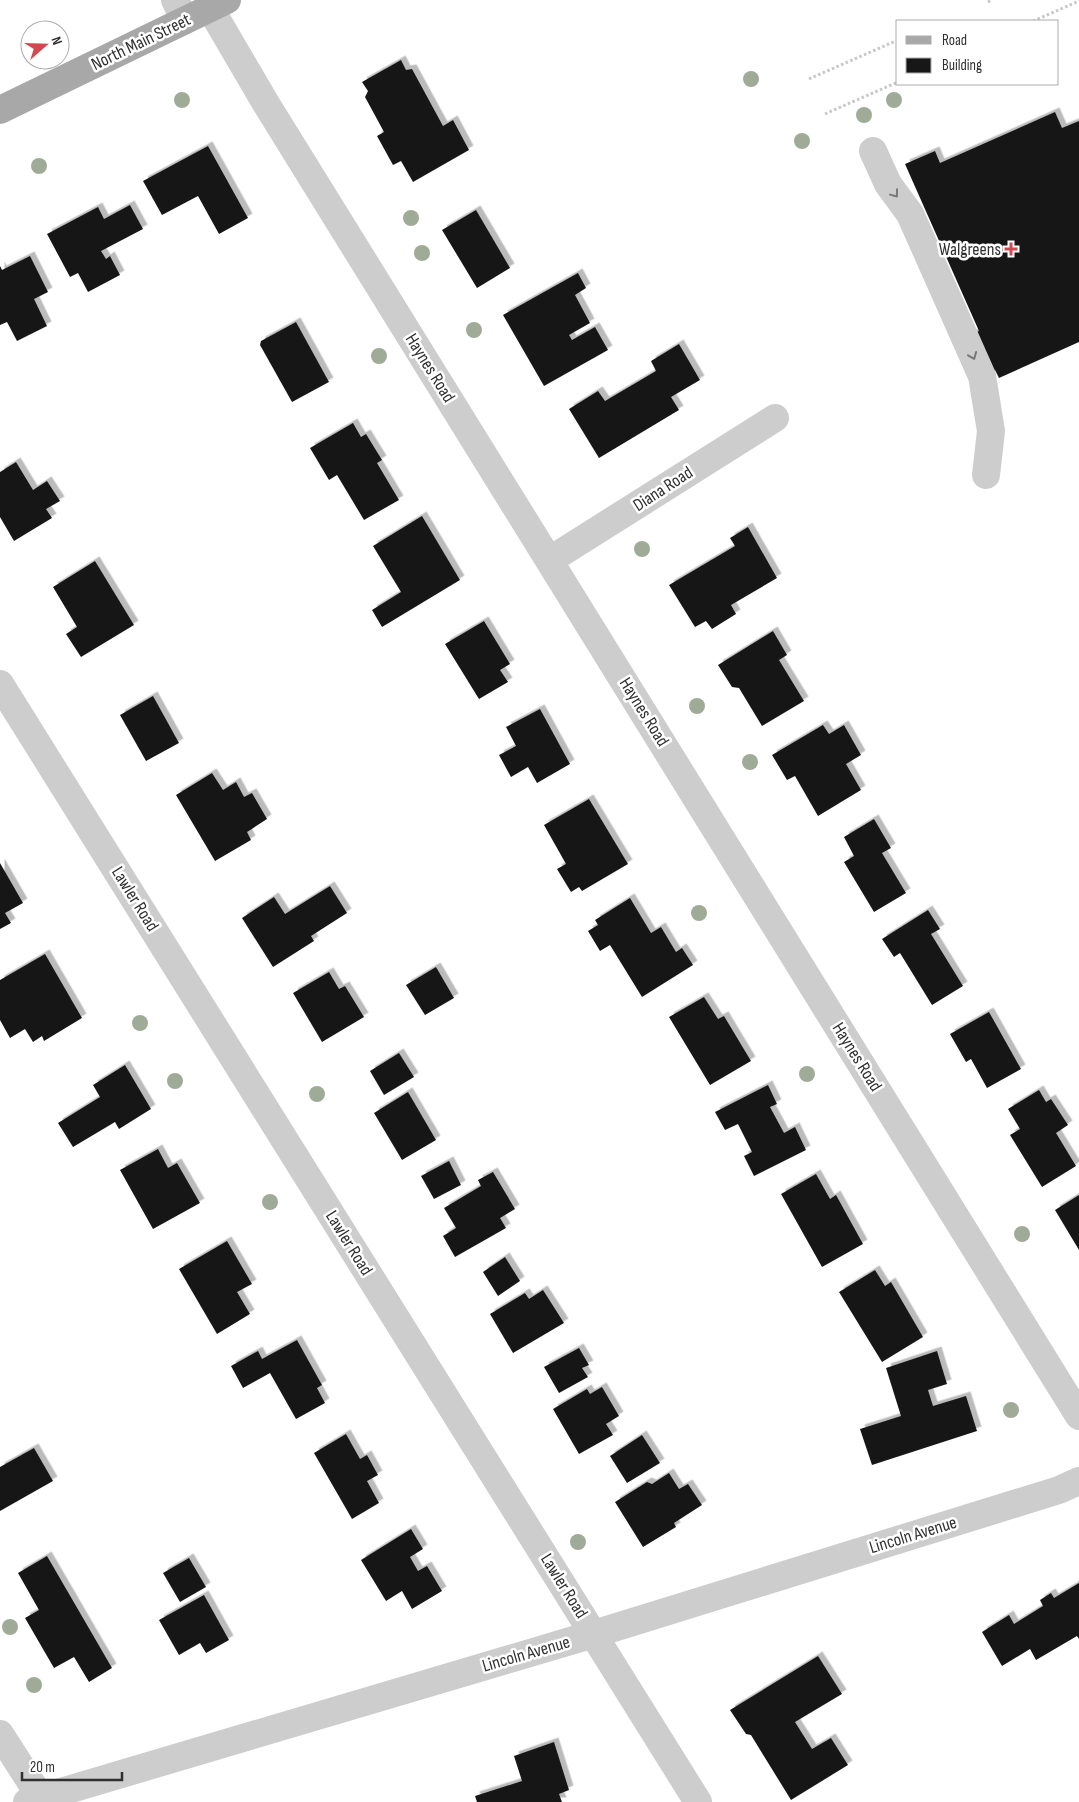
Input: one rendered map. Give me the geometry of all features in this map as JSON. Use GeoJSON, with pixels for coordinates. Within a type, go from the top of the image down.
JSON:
{"type":"FeatureCollection","features":[{"type":"Feature","properties":{"kind":"main road","name":"North Main Street"},"geometry":{"type":"LineString","coordinates":[[0,110],[180,10],[219,4]]}},
{"type":"Feature","properties":{"kind":"street","name":"Haynes Road"},"geometry":{"type":"LineString","coordinates":[[219,4],[264,102],[550,560],[1079,1416]]}},
{"type":"Feature","properties":{"kind":"street"},"geometry":{"type":"LineString","coordinates":[[873,152],[888,184],[910,214],[982,376],[991,431],[986,475]]}},
{"type":"Feature","properties":{"kind":"street","name":"Diana Road"},"geometry":{"type":"LineString","coordinates":[[550,560],[775,418]]}},
{"type":"Feature","properties":{"kind":"street","name":"Lawler Road"},"geometry":{"type":"LineString","coordinates":[[0,684],[698,1802]]}},
{"type":"Feature","properties":{"kind":"street","name":"Lincoln Avenue"},"geometry":{"type":"LineString","coordinates":[[34,1800],[594,1634],[1059,1490],[1079,1480]]}},
{"type":"Feature","properties":{"kind":"street"},"geometry":{"type":"LineString","coordinates":[[0,1734],[34,1800]]}},
{"type":"Feature","properties":{"kind":"path"},"geometry":{"type":"LineString","coordinates":[[1035,20],[1079,1]]}},
{"type":"Feature","properties":{"kind":"path"},"geometry":{"type":"LineString","coordinates":[[809,79],[896,41]]}},
{"type":"Feature","properties":{"kind":"path"},"geometry":{"type":"LineString","coordinates":[[825,114],[896,83]]}},
{"type":"Feature","properties":{"kind":"building"},"geometry":{"type":"Polygon","coordinates":[[[401,60],[406,70],[412,69],[443,126],[453,120],[469,150],[413,182],[401,161],[393,165],[377,136],[384,132],[365,97],[368,91],[362,82],[401,60]]]}},
{"type":"Feature","properties":{"kind":"building","name":"Walgreens"},"geometry":{"type":"Polygon","coordinates":[[[1055,112],[1062,128],[1079,121],[1079,342],[999,378],[995,370],[970,382],[953,343],[979,331],[905,164],[935,151],[940,163],[1055,112]]]}},
{"type":"Feature","properties":{"kind":"building"},"geometry":{"type":"Polygon","coordinates":[[[208,146],[248,218],[219,234],[198,196],[162,215],[143,181],[208,146]]]}},
{"type":"Feature","properties":{"kind":"building"},"geometry":{"type":"Polygon","coordinates":[[[130,205],[143,229],[101,251],[106,259],[110,256],[120,275],[88,292],[78,273],[70,277],[47,234],[98,207],[104,219],[130,205]]]}},
{"type":"Feature","properties":{"kind":"building"},"geometry":{"type":"Polygon","coordinates":[[[476,210],[510,268],[477,288],[442,230],[476,210]]]}},
{"type":"Feature","properties":{"kind":"building"},"geometry":{"type":"Polygon","coordinates":[[[30,256],[48,292],[34,299],[47,326],[17,341],[7,322],[0,325],[0,266],[2,270],[30,256]]]}},
{"type":"Feature","properties":{"kind":"building"},"geometry":{"type":"Polygon","coordinates":[[[578,273],[586,288],[575,295],[590,323],[569,335],[572,340],[595,327],[608,350],[544,386],[503,315],[578,273]]]}},
{"type":"Feature","properties":{"kind":"building"},"geometry":{"type":"Polygon","coordinates":[[[296,322],[329,382],[292,402],[260,345],[261,341],[296,322]]]}},
{"type":"Feature","properties":{"kind":"building"},"geometry":{"type":"Polygon","coordinates":[[[679,344],[700,380],[671,397],[679,410],[599,458],[569,409],[598,391],[605,401],[656,371],[651,361],[679,344]]]}},
{"type":"Feature","properties":{"kind":"building"},"geometry":{"type":"Polygon","coordinates":[[[353,423],[361,437],[366,434],[382,460],[377,463],[399,500],[364,520],[337,475],[329,480],[310,448],[353,423]]]}},
{"type":"Feature","properties":{"kind":"building"},"geometry":{"type":"Polygon","coordinates":[[[16,462],[33,490],[47,481],[60,501],[46,509],[52,518],[14,541],[0,517],[0,472],[16,462]]]}},
{"type":"Feature","properties":{"kind":"building"},"geometry":{"type":"Polygon","coordinates":[[[422,516],[460,580],[382,627],[372,610],[401,592],[373,546],[422,516]]]}},
{"type":"Feature","properties":{"kind":"building"},"geometry":{"type":"Polygon","coordinates":[[[748,527],[777,578],[731,605],[736,614],[712,629],[706,621],[695,627],[669,585],[735,546],[730,538],[748,527]]]}},
{"type":"Feature","properties":{"kind":"building"},"geometry":{"type":"Polygon","coordinates":[[[95,561],[134,625],[81,657],[66,634],[77,627],[53,587],[95,561]]]}},
{"type":"Feature","properties":{"kind":"building"},"geometry":{"type":"Polygon","coordinates":[[[484,621],[510,664],[500,670],[508,682],[479,699],[445,644],[484,621]]]}},
{"type":"Feature","properties":{"kind":"building"},"geometry":{"type":"Polygon","coordinates":[[[773,631],[787,655],[779,660],[804,701],[762,726],[739,688],[732,687],[718,665],[773,631]]]}},
{"type":"Feature","properties":{"kind":"building"},"geometry":{"type":"Polygon","coordinates":[[[153,696],[179,743],[146,761],[120,715],[153,696]]]}},
{"type":"Feature","properties":{"kind":"building"},"geometry":{"type":"Polygon","coordinates":[[[540,709],[570,764],[537,783],[528,767],[511,777],[499,755],[516,746],[506,727],[540,709]]]}},
{"type":"Feature","properties":{"kind":"building"},"geometry":{"type":"Polygon","coordinates":[[[823,725],[829,734],[844,725],[861,755],[846,764],[861,790],[818,816],[795,776],[787,780],[772,755],[823,725]]]}},
{"type":"Feature","properties":{"kind":"building"},"geometry":{"type":"Polygon","coordinates":[[[212,773],[223,790],[236,782],[244,797],[252,793],[267,819],[247,832],[251,840],[215,861],[176,795],[212,773]]]}},
{"type":"Feature","properties":{"kind":"building"},"geometry":{"type":"Polygon","coordinates":[[[589,799],[628,864],[582,891],[579,887],[571,892],[557,869],[566,864],[544,825],[589,799]]]}},
{"type":"Feature","properties":{"kind":"building"},"geometry":{"type":"Polygon","coordinates":[[[874,819],[891,848],[882,853],[906,893],[874,912],[844,862],[854,856],[844,837],[874,819]]]}},
{"type":"Feature","properties":{"kind":"building"},"geometry":{"type":"Polygon","coordinates":[[[0,863],[23,903],[5,913],[11,923],[0,929],[0,863]]]}},
{"type":"Feature","properties":{"kind":"building"},"geometry":{"type":"Polygon","coordinates":[[[330,886],[347,913],[311,936],[314,941],[273,967],[242,918],[274,897],[285,914],[330,886]]]}},
{"type":"Feature","properties":{"kind":"building"},"geometry":{"type":"Polygon","coordinates":[[[630,898],[651,933],[661,927],[676,952],[682,948],[693,965],[642,997],[610,945],[600,951],[588,931],[598,925],[595,920],[630,898]]]}},
{"type":"Feature","properties":{"kind":"building"},"geometry":{"type":"Polygon","coordinates":[[[928,910],[940,929],[931,934],[963,986],[932,1005],[900,953],[894,957],[882,939],[928,910]]]}},
{"type":"Feature","properties":{"kind":"building"},"geometry":{"type":"Polygon","coordinates":[[[45,954],[82,1018],[44,1041],[42,1036],[33,1042],[25,1029],[10,1038],[0,1020],[0,980],[45,954]]]}},
{"type":"Feature","properties":{"kind":"building"},"geometry":{"type":"Polygon","coordinates":[[[436,967],[454,998],[425,1015],[406,985],[436,967]]]}},
{"type":"Feature","properties":{"kind":"building"},"geometry":{"type":"Polygon","coordinates":[[[329,972],[339,989],[345,986],[364,1017],[322,1042],[293,993],[329,972]]]}},
{"type":"Feature","properties":{"kind":"building"},"geometry":{"type":"Polygon","coordinates":[[[704,997],[718,1019],[724,1016],[751,1061],[710,1085],[669,1017],[704,997]]]}},
{"type":"Feature","properties":{"kind":"building"},"geometry":{"type":"Polygon","coordinates":[[[989,1012],[1021,1069],[987,1088],[971,1059],[966,1062],[950,1034],[989,1012]]]}},
{"type":"Feature","properties":{"kind":"building"},"geometry":{"type":"Polygon","coordinates":[[[399,1053],[414,1077],[384,1095],[370,1071],[399,1053]]]}},
{"type":"Feature","properties":{"kind":"building"},"geometry":{"type":"Polygon","coordinates":[[[125,1065],[151,1109],[119,1129],[115,1122],[73,1147],[58,1123],[100,1097],[93,1085],[125,1065]]]}},
{"type":"Feature","properties":{"kind":"building"},"geometry":{"type":"Polygon","coordinates":[[[768,1085],[777,1104],[770,1107],[784,1133],[795,1127],[806,1150],[754,1176],[744,1156],[752,1152],[738,1124],[725,1130],[715,1112],[768,1085]]]}},
{"type":"Feature","properties":{"kind":"building"},"geometry":{"type":"Polygon","coordinates":[[[1039,1090],[1046,1102],[1051,1099],[1068,1125],[1056,1133],[1076,1166],[1042,1187],[1010,1135],[1020,1129],[1008,1109],[1039,1090]]]}},
{"type":"Feature","properties":{"kind":"building"},"geometry":{"type":"Polygon","coordinates":[[[408,1092],[436,1140],[402,1160],[374,1113],[408,1092]]]}},
{"type":"Feature","properties":{"kind":"building"},"geometry":{"type":"Polygon","coordinates":[[[158,1149],[168,1168],[177,1163],[200,1203],[153,1229],[120,1170],[158,1149]]]}},
{"type":"Feature","properties":{"kind":"building"},"geometry":{"type":"Polygon","coordinates":[[[449,1161],[461,1185],[434,1199],[421,1176],[449,1161]]]}},
{"type":"Feature","properties":{"kind":"building"},"geometry":{"type":"Polygon","coordinates":[[[493,1172],[515,1209],[500,1218],[506,1228],[455,1257],[443,1236],[456,1228],[444,1208],[481,1186],[478,1180],[493,1172]]]}},
{"type":"Feature","properties":{"kind":"building"},"geometry":{"type":"Polygon","coordinates":[[[816,1174],[830,1199],[836,1195],[863,1244],[822,1267],[781,1194],[816,1174]]]}},
{"type":"Feature","properties":{"kind":"building"},"geometry":{"type":"Polygon","coordinates":[[[1079,1195],[1079,1250],[1055,1210],[1079,1195]]]}},
{"type":"Feature","properties":{"kind":"building"},"geometry":{"type":"Polygon","coordinates":[[[227,1241],[252,1284],[237,1292],[250,1314],[217,1334],[179,1269],[227,1241]]]}},
{"type":"Feature","properties":{"kind":"building"},"geometry":{"type":"Polygon","coordinates":[[[505,1257],[520,1281],[498,1296],[483,1272],[505,1257]]]}},
{"type":"Feature","properties":{"kind":"building"},"geometry":{"type":"Polygon","coordinates":[[[875,1270],[885,1286],[891,1282],[923,1337],[882,1362],[839,1292],[875,1270]]]}},
{"type":"Feature","properties":{"kind":"building"},"geometry":{"type":"Polygon","coordinates":[[[543,1290],[564,1323],[513,1353],[490,1314],[525,1293],[529,1299],[543,1290]]]}},
{"type":"Feature","properties":{"kind":"building"},"geometry":{"type":"Polygon","coordinates":[[[297,1340],[322,1385],[317,1388],[325,1403],[296,1419],[270,1373],[243,1388],[231,1366],[258,1351],[262,1359],[297,1340]]]}},
{"type":"Feature","properties":{"kind":"building"},"geometry":{"type":"Polygon","coordinates":[[[579,1348],[589,1365],[582,1368],[588,1377],[559,1393],[544,1367],[579,1348]]]}},
{"type":"Feature","properties":{"kind":"building"},"geometry":{"type":"Polygon","coordinates":[[[937,1351],[947,1384],[928,1390],[933,1406],[966,1396],[977,1431],[872,1465],[860,1429],[901,1416],[886,1368],[937,1351]]]}},
{"type":"Feature","properties":{"kind":"building"},"geometry":{"type":"Polygon","coordinates":[[[602,1387],[619,1416],[606,1424],[613,1435],[579,1454],[553,1409],[587,1389],[590,1394],[602,1387]]]}},
{"type":"Feature","properties":{"kind":"building"},"geometry":{"type":"Polygon","coordinates":[[[346,1434],[360,1459],[367,1455],[378,1475],[367,1481],[379,1503],[352,1519],[314,1453],[346,1434]]]}},
{"type":"Feature","properties":{"kind":"building"},"geometry":{"type":"Polygon","coordinates":[[[642,1435],[660,1463],[627,1483],[610,1456],[642,1435]]]}},
{"type":"Feature","properties":{"kind":"building"},"geometry":{"type":"Polygon","coordinates":[[[34,1448],[53,1481],[0,1511],[0,1467],[34,1448]]]}},
{"type":"Feature","properties":{"kind":"building"},"geometry":{"type":"Polygon","coordinates":[[[669,1473],[679,1489],[688,1484],[702,1505],[674,1523],[676,1527],[643,1547],[615,1502],[647,1482],[652,1484],[669,1473]]]}},
{"type":"Feature","properties":{"kind":"building"},"geometry":{"type":"Polygon","coordinates":[[[411,1529],[423,1549],[410,1557],[418,1571],[427,1566],[442,1591],[412,1609],[402,1591],[386,1601],[361,1560],[411,1529]]]}},
{"type":"Feature","properties":{"kind":"building"},"geometry":{"type":"Polygon","coordinates":[[[47,1556],[112,1668],[89,1682],[74,1657],[54,1668],[25,1618],[39,1610],[18,1573],[47,1556]]]}},
{"type":"Feature","properties":{"kind":"building"},"geometry":{"type":"Polygon","coordinates":[[[189,1558],[206,1587],[180,1602],[163,1573],[189,1558]]]}},
{"type":"Feature","properties":{"kind":"building"},"geometry":{"type":"Polygon","coordinates":[[[1079,1583],[1079,1639],[1077,1636],[1036,1660],[1030,1649],[1002,1666],[982,1632],[1009,1615],[1014,1624],[1043,1606],[1040,1600],[1051,1593],[1054,1598],[1079,1583]]]}},
{"type":"Feature","properties":{"kind":"building"},"geometry":{"type":"Polygon","coordinates":[[[204,1595],[229,1640],[206,1653],[200,1643],[179,1655],[159,1620],[204,1595]]]}},
{"type":"Feature","properties":{"kind":"building"},"geometry":{"type":"Polygon","coordinates":[[[818,1656],[842,1694],[795,1722],[812,1749],[831,1738],[848,1765],[791,1800],[751,1735],[746,1734],[730,1710],[818,1656]]]}},
{"type":"Feature","properties":{"kind":"building"},"geometry":{"type":"Polygon","coordinates":[[[554,1742],[569,1790],[559,1794],[562,1802],[477,1802],[475,1796],[522,1781],[514,1756],[554,1742]]]}},
{"type":"Feature","properties":{"kind":"place","name":"Walgreens"},"geometry":{"type":"Point","coordinates":[1011,249]}}]}
